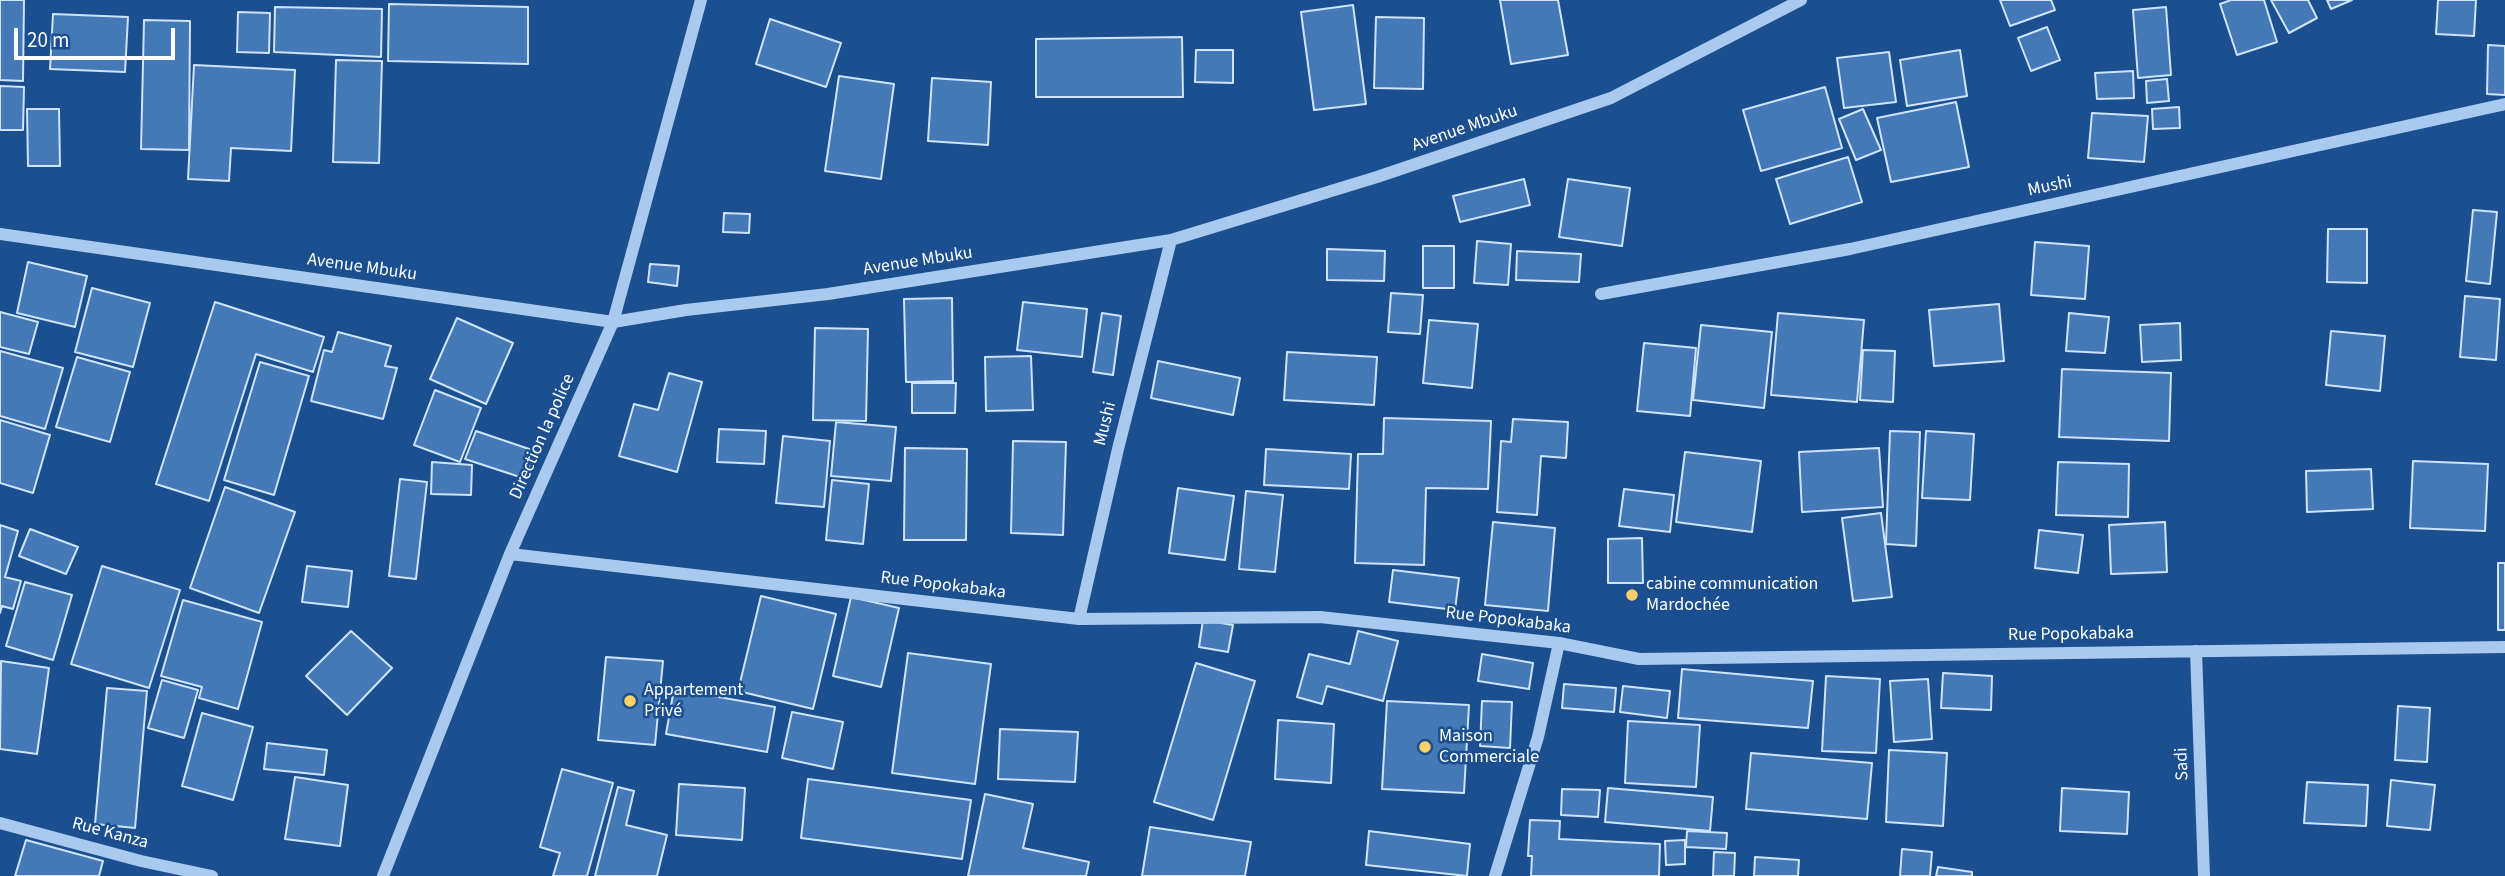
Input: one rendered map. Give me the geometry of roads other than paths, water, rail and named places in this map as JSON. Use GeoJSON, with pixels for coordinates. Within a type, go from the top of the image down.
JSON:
{"type":"FeatureCollection","features":[{"type":"Feature","properties":{"kind":"street","name":"Direction la police"},"geometry":{"type":"LineString","coordinates":[[383,876],[510,554],[613,321],[701,0]]}},
{"type":"Feature","properties":{"kind":"street","name":"Avenue Mbuku"},"geometry":{"type":"LineString","coordinates":[[0,234],[613,321],[828,294],[1171,240],[1377,177],[1611,98],[1801,0]]}},
{"type":"Feature","properties":{"kind":"street","name":"Mushi"},"geometry":{"type":"LineString","coordinates":[[1601,294],[1850,249],[2505,104]]}},
{"type":"Feature","properties":{"kind":"street","name":"Mushi"},"geometry":{"type":"LineString","coordinates":[[1079,619],[1118,449],[1171,240]]}},
{"type":"Feature","properties":{"kind":"street","name":"Rue Popokabaka"},"geometry":{"type":"LineString","coordinates":[[510,554],[1079,619],[1320,618],[1559,643],[1639,659],[2505,647]]}},
{"type":"Feature","properties":{"kind":"street"},"geometry":{"type":"LineString","coordinates":[[1495,876],[1538,737],[1559,643]]}},
{"type":"Feature","properties":{"kind":"street","name":"Sadi"},"geometry":{"type":"LineString","coordinates":[[2196,651],[2204,876]]}},
{"type":"Feature","properties":{"kind":"street","name":"Rue Kanza"},"geometry":{"type":"LineString","coordinates":[[0,823],[141,861],[212,876]]}},
{"type":"Feature","properties":{"kind":"place","name":"cabine communication Mardochée"},"geometry":{"type":"Point","coordinates":[1632,595]}},
{"type":"Feature","properties":{"kind":"place","name":"Appartement Privé"},"geometry":{"type":"Point","coordinates":[630,701]}},
{"type":"Feature","properties":{"kind":"place","name":"Maison Commerciale"},"geometry":{"type":"Point","coordinates":[1425,747]}}]}
